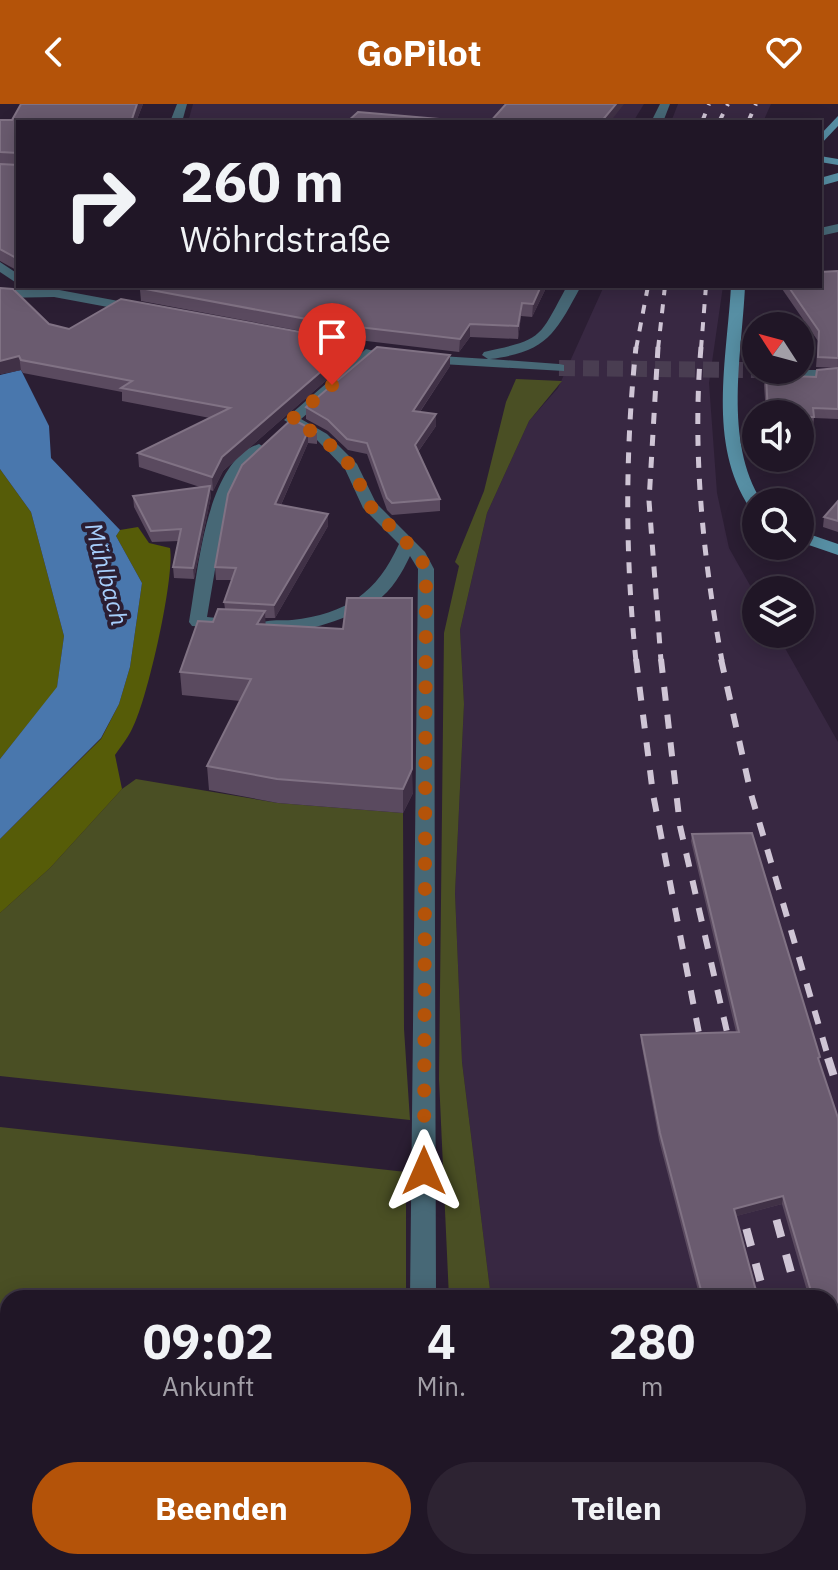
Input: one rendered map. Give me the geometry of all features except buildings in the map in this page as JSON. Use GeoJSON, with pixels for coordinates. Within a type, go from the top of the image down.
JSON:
{"type":"FeatureCollection","features":[{"type":"Feature","properties":{"kind":"street"},"geometry":{"type":"LineString","coordinates":[[822,139],[838,119]]}},
{"type":"Feature","properties":{"kind":"street"},"geometry":{"type":"LineString","coordinates":[[0,266],[16,278]]}},
{"type":"Feature","properties":{"kind":"street"},"geometry":{"type":"LineString","coordinates":[[460,363],[469,356],[512,353],[543,341],[573,288]]}},
{"type":"Feature","properties":{"kind":"street"},"geometry":{"type":"LineString","coordinates":[[738,288],[733,444],[739,473],[747,488]]}},
{"type":"Feature","properties":{"kind":"street"},"geometry":{"type":"LineString","coordinates":[[0,294],[58,290],[159,312]]}},
{"type":"Feature","properties":{"kind":"street"},"geometry":{"type":"LineString","coordinates":[[345,347],[378,353],[280,430],[233,473],[218,505],[198,622],[286,627],[319,620],[381,589],[408,543]]}},
{"type":"Feature","properties":{"kind":"street"},"geometry":{"type":"LineString","coordinates":[[415,357],[460,363],[559,368]]}},
{"type":"Feature","properties":{"kind":"street"},"geometry":{"type":"LineString","coordinates":[[814,373],[838,374]]}},
{"type":"Feature","properties":{"kind":"street"},"geometry":{"type":"LineString","coordinates":[[280,430],[322,437],[352,467],[369,505],[408,543],[426,569],[423,1290]]}},
{"type":"Feature","properties":{"kind":"street"},"geometry":{"type":"LineString","coordinates":[[814,541],[838,550]]}},
{"type":"Feature","properties":{"kind":"shaded area"},"geometry":{"type":"Polygon","coordinates":[[[193,104],[644,104],[634,120],[189,120],[193,104]]]}},
{"type":"Feature","properties":{"kind":"shaded area"},"geometry":{"type":"Polygon","coordinates":[[[678,104],[771,104],[764,120],[672,120],[678,104]]]}},
{"type":"Feature","properties":{"kind":"shaded area"},"geometry":{"type":"Polygon","coordinates":[[[603,288],[723,288],[709,383],[717,493],[729,548],[745,576],[742,576],[742,648],[785,648],[838,742],[838,1290],[490,1290],[462,1062],[455,893],[464,704],[460,630],[487,513],[529,421],[558,388],[603,288]]]}},
{"type":"Feature","properties":{"kind":"green space"},"geometry":{"type":"Polygon","coordinates":[[[516,379],[562,381],[529,421],[487,513],[460,630],[464,704],[455,893],[462,1062],[490,1290],[449,1290],[439,1079],[444,633],[459,566],[455,562],[484,491],[506,402],[516,379]]]}},
{"type":"Feature","properties":{"kind":"green space"},"geometry":{"type":"Polygon","coordinates":[[[0,469],[31,512],[64,636],[57,688],[0,759],[0,469]]]}},
{"type":"Feature","properties":{"kind":"green space"},"geometry":{"type":"Polygon","coordinates":[[[138,527],[149,543],[170,548],[170,563],[164,611],[145,693],[132,729],[115,755],[122,789],[50,868],[0,913],[0,839],[101,739],[119,704],[130,667],[142,583],[116,536],[120,530],[138,527]]]}},
{"type":"Feature","properties":{"kind":"green space"},"geometry":{"type":"Polygon","coordinates":[[[136,779],[278,803],[403,813],[404,1029],[410,1120],[0,1076],[0,913],[50,868],[122,789],[136,779]]]}},
{"type":"Feature","properties":{"kind":"green space"},"geometry":{"type":"Polygon","coordinates":[[[0,1127],[406,1172],[406,1290],[0,1290],[0,1127]]]}},
{"type":"Feature","properties":{"kind":"water","name":"Mühlbach"},"geometry":{"type":"Polygon","coordinates":[[[21,370],[49,426],[51,458],[120,530],[116,536],[142,583],[130,667],[119,704],[101,738],[0,839],[0,759],[57,687],[64,636],[31,512],[0,469],[0,375],[21,370]]]}},
{"type":"Feature","properties":{"kind":"tunnel"},"geometry":{"type":"LineString","coordinates":[[559,368],[742,370]]}},
{"type":"Feature","properties":{"kind":"railway"},"geometry":{"type":"LineString","coordinates":[[703,120],[709,104]]}},
{"type":"Feature","properties":{"kind":"railway"},"geometry":{"type":"LineString","coordinates":[[720,120],[728,104]]}},
{"type":"Feature","properties":{"kind":"railway"},"geometry":{"type":"LineString","coordinates":[[749,120],[756,104]]}},
{"type":"Feature","properties":{"kind":"railway"},"geometry":{"type":"LineString","coordinates":[[636,349],[648,288]]}},
{"type":"Feature","properties":{"kind":"railway"},"geometry":{"type":"LineString","coordinates":[[658,349],[665,288]]}},
{"type":"Feature","properties":{"kind":"railway"},"geometry":{"type":"LineString","coordinates":[[701,349],[706,288]]}},
{"type":"Feature","properties":{"kind":"railway"},"geometry":{"type":"LineString","coordinates":[[636,347],[628,504],[636,661]]}},
{"type":"Feature","properties":{"kind":"railway"},"geometry":{"type":"LineString","coordinates":[[658,347],[649,501],[661,661]]}},
{"type":"Feature","properties":{"kind":"railway"},"geometry":{"type":"LineString","coordinates":[[701,347],[698,426],[701,504],[709,583],[722,661]]}},
{"type":"Feature","properties":{"kind":"railway"},"geometry":{"type":"LineString","coordinates":[[636,659],[653,794],[703,1054]]}},
{"type":"Feature","properties":{"kind":"railway"},"geometry":{"type":"LineString","coordinates":[[661,659],[680,826],[732,1054]]}},
{"type":"Feature","properties":{"kind":"railway"},"geometry":{"type":"LineString","coordinates":[[721,659],[751,794],[829,1060]]}},
{"type":"Feature","properties":{"kind":"railway"},"geometry":{"type":"LineString","coordinates":[[828,1058],[838,1089]]}},
{"type":"Feature","properties":{"kind":"railway"},"geometry":{"type":"LineString","coordinates":[[767,1185],[796,1290]]}},
{"type":"Feature","properties":{"kind":"railway"},"geometry":{"type":"LineString","coordinates":[[737,1194],[763,1290]]}},
{"type":"Feature","properties":{"kind":"route"},"geometry":{"type":"LineString","coordinates":[[332,385],[291,420],[322,437],[352,467],[369,505],[419,555],[426,569],[424,1171]]}}]}
